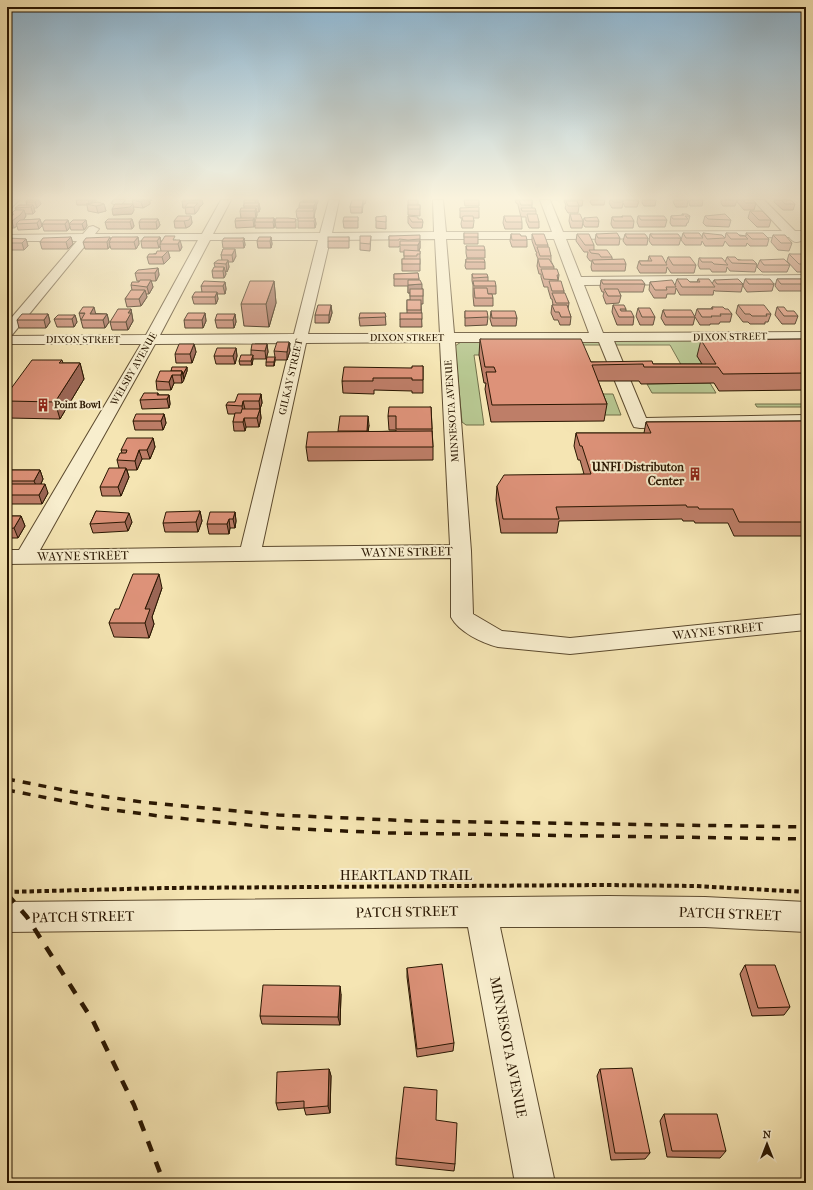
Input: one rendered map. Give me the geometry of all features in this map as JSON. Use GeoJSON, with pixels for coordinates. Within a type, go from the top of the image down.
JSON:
{"type":"FeatureCollection","features":[{"type":"Feature","properties":{"kind":"street"},"geometry":{"type":"LineString","coordinates":[[7,332],[71,256]]}},
{"type":"Feature","properties":{"kind":"street","name":"WELSBY AVENUE"},"geometry":{"type":"LineString","coordinates":[[17,556],[150,340],[196,256]]}},
{"type":"Feature","properties":{"kind":"street","name":"GILKAY STREET"},"geometry":{"type":"LineString","coordinates":[[250,554],[320,256]]}},
{"type":"Feature","properties":{"kind":"street","name":"MINNESOTA AVENUE"},"geometry":{"type":"LineString","coordinates":[[442,256],[461,551]]}},
{"type":"Feature","properties":{"kind":"street"},"geometry":{"type":"LineString","coordinates":[[566,256],[601,338],[640,423],[806,420]]}},
{"type":"Feature","properties":{"kind":"street"},"geometry":{"type":"LineString","coordinates":[[576,281],[806,279]]}},
{"type":"Feature","properties":{"kind":"street","name":"DIXON STREET"},"geometry":{"type":"LineString","coordinates":[[7,340],[806,336]]}},
{"type":"Feature","properties":{"kind":"street","name":"WAYNE STREET"},"geometry":{"type":"LineString","coordinates":[[17,556],[461,551],[462,618],[498,639],[570,646],[806,622]]}},
{"type":"Feature","properties":{"kind":"street","name":"MINNESOTA AVENUE"},"geometry":{"type":"LineString","coordinates":[[481,912],[535,1183]]}},
{"type":"Feature","properties":{"kind":"street","name":"PATCH STREET"},"geometry":{"type":"LineString","coordinates":[[7,917],[481,912],[705,912],[806,917]]}},
{"type":"Feature","properties":{"kind":"path","name":"HEARTLAND TRAIL"},"geometry":{"type":"LineString","coordinates":[[7,892],[164,888],[597,885],[695,886],[806,892]]}},
{"type":"Feature","properties":{"kind":"green space"},"geometry":{"type":"Polygon","coordinates":[[[806,339],[697,356],[712,380],[688,377],[670,345],[616,345],[614,341],[806,339]]]}},
{"type":"Feature","properties":{"kind":"green space"},"geometry":{"type":"Polygon","coordinates":[[[600,341],[602,345],[576,345],[579,355],[474,355],[484,425],[466,425],[462,422],[455,346],[461,342],[600,341]]]}},
{"type":"Feature","properties":{"kind":"green space"},"geometry":{"type":"Polygon","coordinates":[[[710,383],[716,393],[652,393],[647,384],[710,383]]]}},
{"type":"Feature","properties":{"kind":"green space"},"geometry":{"type":"Polygon","coordinates":[[[594,394],[613,394],[621,415],[602,415],[594,394]]]}},
{"type":"Feature","properties":{"kind":"green space"},"geometry":{"type":"Polygon","coordinates":[[[755,404],[806,404],[806,407],[757,407],[755,404]]]}},
{"type":"Feature","properties":{"kind":"building"},"geometry":{"type":"Polygon","coordinates":[[[148,256],[163,256],[162,257],[147,257],[148,256]]]}},
{"type":"Feature","properties":{"kind":"building"},"geometry":{"type":"Polygon","coordinates":[[[600,256],[611,256],[612,257],[601,257],[600,256]]]}},
{"type":"Feature","properties":{"kind":"building"},"geometry":{"type":"Polygon","coordinates":[[[649,256],[662,256],[667,265],[641,265],[639,261],[652,261],[649,256]]]}},
{"type":"Feature","properties":{"kind":"building"},"geometry":{"type":"Polygon","coordinates":[[[791,256],[804,256],[806,257],[806,264],[799,264],[791,256]]]}},
{"type":"Feature","properties":{"kind":"building"},"geometry":{"type":"Polygon","coordinates":[[[668,257],[690,257],[696,265],[673,265],[668,257]]]}},
{"type":"Feature","properties":{"kind":"building"},"geometry":{"type":"Polygon","coordinates":[[[727,257],[735,257],[738,260],[753,260],[757,264],[732,263],[727,257]]]}},
{"type":"Feature","properties":{"kind":"building"},"geometry":{"type":"Polygon","coordinates":[[[699,258],[722,258],[728,265],[702,262],[699,258]]]}},
{"type":"Feature","properties":{"kind":"building"},"geometry":{"type":"Polygon","coordinates":[[[402,259],[420,259],[420,264],[402,264],[402,259]]]}},
{"type":"Feature","properties":{"kind":"building"},"geometry":{"type":"Polygon","coordinates":[[[466,259],[484,259],[485,262],[466,262],[466,259]]]}},
{"type":"Feature","properties":{"kind":"building"},"geometry":{"type":"Polygon","coordinates":[[[538,259],[549,259],[554,267],[540,267],[538,259]]]}},
{"type":"Feature","properties":{"kind":"building"},"geometry":{"type":"Polygon","coordinates":[[[624,259],[626,264],[594,264],[592,260],[624,259]]]}},
{"type":"Feature","properties":{"kind":"building"},"geometry":{"type":"Polygon","coordinates":[[[784,259],[790,265],[764,265],[760,260],[784,259]]]}},
{"type":"Feature","properties":{"kind":"building"},"geometry":{"type":"Polygon","coordinates":[[[218,260],[228,260],[226,264],[214,263],[218,260]]]}},
{"type":"Feature","properties":{"kind":"building"},"geometry":{"type":"Polygon","coordinates":[[[214,267],[224,267],[223,271],[212,271],[214,267]]]}},
{"type":"Feature","properties":{"kind":"building"},"geometry":{"type":"Polygon","coordinates":[[[158,268],[155,273],[135,273],[138,270],[158,268]]]}},
{"type":"Feature","properties":{"kind":"building"},"geometry":{"type":"Polygon","coordinates":[[[541,269],[557,269],[559,275],[557,275],[558,280],[544,279],[541,269]]]}},
{"type":"Feature","properties":{"kind":"building"},"geometry":{"type":"Polygon","coordinates":[[[418,273],[419,279],[394,279],[394,274],[418,273]]]}},
{"type":"Feature","properties":{"kind":"building"},"geometry":{"type":"Polygon","coordinates":[[[472,274],[487,274],[488,277],[473,278],[472,274]]]}},
{"type":"Feature","properties":{"kind":"building"},"geometry":{"type":"Polygon","coordinates":[[[677,279],[687,279],[690,282],[700,282],[698,279],[709,279],[715,287],[682,287],[677,279]]]}},
{"type":"Feature","properties":{"kind":"building"},"geometry":{"type":"Polygon","coordinates":[[[738,279],[743,284],[717,284],[714,280],[738,279]]]}},
{"type":"Feature","properties":{"kind":"building"},"geometry":{"type":"Polygon","coordinates":[[[745,279],[770,279],[774,284],[749,284],[745,279]]]}},
{"type":"Feature","properties":{"kind":"building"},"geometry":{"type":"Polygon","coordinates":[[[777,279],[806,279],[806,284],[781,284],[777,279]]]}},
{"type":"Feature","properties":{"kind":"building"},"geometry":{"type":"Polygon","coordinates":[[[140,280],[151,280],[147,287],[131,285],[132,282],[139,282],[140,280]]]}},
{"type":"Feature","properties":{"kind":"building"},"geometry":{"type":"Polygon","coordinates":[[[408,280],[420,280],[422,284],[408,285],[408,280]]]}},
{"type":"Feature","properties":{"kind":"building"},"geometry":{"type":"Polygon","coordinates":[[[601,280],[642,280],[645,284],[603,284],[601,280]]]}},
{"type":"Feature","properties":{"kind":"building"},"geometry":{"type":"Polygon","coordinates":[[[672,280],[676,287],[666,287],[667,290],[655,290],[650,282],[672,280]]]}},
{"type":"Feature","properties":{"kind":"building"},"geometry":{"type":"Polygon","coordinates":[[[204,281],[225,282],[223,286],[201,286],[204,281]]]}},
{"type":"Feature","properties":{"kind":"building"},"geometry":{"type":"Polygon","coordinates":[[[250,281],[274,281],[266,304],[241,304],[250,281]]]}},
{"type":"Feature","properties":{"kind":"building"},"geometry":{"type":"Polygon","coordinates":[[[473,281],[495,281],[496,286],[474,286],[473,281]]]}},
{"type":"Feature","properties":{"kind":"building"},"geometry":{"type":"Polygon","coordinates":[[[549,281],[561,281],[564,291],[552,291],[549,281]]]}},
{"type":"Feature","properties":{"kind":"building"},"geometry":{"type":"Polygon","coordinates":[[[474,288],[487,288],[488,294],[492,294],[493,298],[475,298],[474,288]]]}},
{"type":"Feature","properties":{"kind":"building"},"geometry":{"type":"Polygon","coordinates":[[[410,289],[423,289],[423,296],[410,296],[410,289]]]}},
{"type":"Feature","properties":{"kind":"building"},"geometry":{"type":"Polygon","coordinates":[[[604,289],[618,289],[621,296],[608,296],[604,289]]]}},
{"type":"Feature","properties":{"kind":"building"},"geometry":{"type":"Polygon","coordinates":[[[131,290],[145,290],[139,299],[125,299],[131,290]]]}},
{"type":"Feature","properties":{"kind":"building"},"geometry":{"type":"Polygon","coordinates":[[[195,292],[217,292],[215,297],[192,297],[195,292]]]}},
{"type":"Feature","properties":{"kind":"building"},"geometry":{"type":"Polygon","coordinates":[[[552,293],[565,293],[569,303],[556,303],[552,293]]]}},
{"type":"Feature","properties":{"kind":"building"},"geometry":{"type":"Polygon","coordinates":[[[407,300],[421,300],[421,310],[407,310],[407,300]]]}},
{"type":"Feature","properties":{"kind":"building"},"geometry":{"type":"Polygon","coordinates":[[[318,305],[331,305],[329,315],[315,315],[318,305]]]}},
{"type":"Feature","properties":{"kind":"building"},"geometry":{"type":"Polygon","coordinates":[[[552,305],[567,305],[571,317],[561,317],[559,312],[555,312],[552,305]]]}},
{"type":"Feature","properties":{"kind":"building"},"geometry":{"type":"Polygon","coordinates":[[[613,305],[624,305],[626,309],[620,309],[621,311],[631,311],[634,317],[619,317],[613,305]]]}},
{"type":"Feature","properties":{"kind":"building"},"geometry":{"type":"Polygon","coordinates":[[[738,305],[764,305],[771,314],[766,314],[767,316],[752,316],[750,314],[745,314],[738,305]]]}},
{"type":"Feature","properties":{"kind":"building"},"geometry":{"type":"Polygon","coordinates":[[[83,307],[94,307],[90,314],[107,314],[103,320],[81,320],[85,313],[79,313],[83,307]]]}},
{"type":"Feature","properties":{"kind":"building"},"geometry":{"type":"Polygon","coordinates":[[[712,307],[723,307],[728,309],[732,314],[702,317],[697,309],[713,309],[712,307]]]}},
{"type":"Feature","properties":{"kind":"building"},"geometry":{"type":"Polygon","coordinates":[[[777,307],[784,307],[787,311],[794,311],[798,316],[784,316],[777,307]]]}},
{"type":"Feature","properties":{"kind":"building"},"geometry":{"type":"Polygon","coordinates":[[[638,308],[650,308],[655,317],[642,317],[638,308]]]}},
{"type":"Feature","properties":{"kind":"building"},"geometry":{"type":"Polygon","coordinates":[[[118,309],[131,309],[128,313],[131,313],[126,322],[110,322],[118,309]]]}},
{"type":"Feature","properties":{"kind":"building"},"geometry":{"type":"Polygon","coordinates":[[[663,310],[691,310],[695,317],[666,317],[663,310]]]}},
{"type":"Feature","properties":{"kind":"building"},"geometry":{"type":"Polygon","coordinates":[[[465,311],[487,311],[488,317],[465,318],[465,311]]]}},
{"type":"Feature","properties":{"kind":"building"},"geometry":{"type":"Polygon","coordinates":[[[491,311],[515,311],[517,318],[492,318],[491,311]]]}},
{"type":"Feature","properties":{"kind":"building"},"geometry":{"type":"Polygon","coordinates":[[[188,313],[205,313],[202,320],[184,320],[188,313]]]}},
{"type":"Feature","properties":{"kind":"building"},"geometry":{"type":"Polygon","coordinates":[[[360,313],[385,313],[386,317],[359,318],[360,313]]]}},
{"type":"Feature","properties":{"kind":"building"},"geometry":{"type":"Polygon","coordinates":[[[400,313],[422,313],[422,319],[400,319],[400,313]]]}},
{"type":"Feature","properties":{"kind":"building"},"geometry":{"type":"Polygon","coordinates":[[[22,314],[48,314],[44,320],[17,320],[22,314]]]}},
{"type":"Feature","properties":{"kind":"building"},"geometry":{"type":"Polygon","coordinates":[[[217,314],[235,314],[233,320],[215,320],[217,314]]]}},
{"type":"Feature","properties":{"kind":"building"},"geometry":{"type":"Polygon","coordinates":[[[58,315],[75,315],[72,319],[54,319],[58,315]]]}},
{"type":"Feature","properties":{"kind":"building"},"geometry":{"type":"Polygon","coordinates":[[[480,339],[581,339],[591,362],[652,361],[653,364],[716,364],[701,340],[806,339],[806,373],[723,374],[718,367],[644,367],[643,364],[592,365],[607,404],[492,405],[486,372],[496,372],[494,367],[485,367],[480,339]]]}},
{"type":"Feature","properties":{"kind":"building"},"geometry":{"type":"Polygon","coordinates":[[[277,342],[289,342],[287,352],[274,351],[277,342]]]}},
{"type":"Feature","properties":{"kind":"building"},"geometry":{"type":"Polygon","coordinates":[[[179,344],[194,344],[190,354],[175,354],[179,344]]]}},
{"type":"Feature","properties":{"kind":"building"},"geometry":{"type":"Polygon","coordinates":[[[252,344],[267,344],[265,351],[251,350],[252,344]]]}},
{"type":"Feature","properties":{"kind":"building"},"geometry":{"type":"Polygon","coordinates":[[[217,348],[236,348],[233,356],[214,356],[217,348]]]}},
{"type":"Feature","properties":{"kind":"building"},"geometry":{"type":"Polygon","coordinates":[[[241,355],[253,355],[251,361],[239,361],[241,355]]]}},
{"type":"Feature","properties":{"kind":"building"},"geometry":{"type":"Polygon","coordinates":[[[267,357],[275,357],[274,362],[266,362],[267,357]]]}},
{"type":"Feature","properties":{"kind":"building"},"geometry":{"type":"Polygon","coordinates":[[[32,360],[62,360],[59,363],[80,363],[55,402],[7,401],[7,394],[32,360]]]}},
{"type":"Feature","properties":{"kind":"building"},"geometry":{"type":"Polygon","coordinates":[[[412,366],[423,366],[423,380],[412,380],[412,378],[373,378],[373,381],[342,381],[344,367],[412,368],[412,366]]]}},
{"type":"Feature","properties":{"kind":"building"},"geometry":{"type":"Polygon","coordinates":[[[172,367],[187,367],[183,374],[182,371],[171,371],[172,367]]]}},
{"type":"Feature","properties":{"kind":"building"},"geometry":{"type":"Polygon","coordinates":[[[160,371],[182,371],[181,375],[172,375],[169,382],[156,381],[160,371]]]}},
{"type":"Feature","properties":{"kind":"building"},"geometry":{"type":"Polygon","coordinates":[[[144,393],[169,395],[167,399],[140,400],[144,393]]]}},
{"type":"Feature","properties":{"kind":"building"},"geometry":{"type":"Polygon","coordinates":[[[238,394],[261,394],[259,401],[243,401],[242,406],[226,405],[228,402],[235,402],[238,394]]]}},
{"type":"Feature","properties":{"kind":"building"},"geometry":{"type":"Polygon","coordinates":[[[389,407],[431,407],[432,429],[396,429],[396,416],[388,416],[389,407]]]}},
{"type":"Feature","properties":{"kind":"building"},"geometry":{"type":"Polygon","coordinates":[[[242,409],[260,409],[257,418],[244,418],[243,422],[233,422],[235,413],[241,413],[242,409]]]}},
{"type":"Feature","properties":{"kind":"building"},"geometry":{"type":"Polygon","coordinates":[[[136,414],[164,414],[161,421],[133,421],[136,414]]]}},
{"type":"Feature","properties":{"kind":"building"},"geometry":{"type":"Polygon","coordinates":[[[340,416],[368,416],[367,431],[338,431],[340,416]]]}},
{"type":"Feature","properties":{"kind":"building","name":"UNFI Distributon Center"},"geometry":{"type":"Polygon","coordinates":[[[806,421],[806,522],[739,522],[733,509],[699,509],[698,507],[687,507],[686,505],[556,507],[559,519],[503,519],[497,486],[504,475],[591,474],[576,433],[651,433],[646,422],[806,421]]]}},
{"type":"Feature","properties":{"kind":"building"},"geometry":{"type":"Polygon","coordinates":[[[432,431],[433,447],[306,447],[308,432],[432,431]]]}},
{"type":"Feature","properties":{"kind":"building"},"geometry":{"type":"Polygon","coordinates":[[[127,438],[153,438],[147,450],[139,450],[135,461],[117,460],[120,453],[126,453],[127,450],[121,450],[127,438]]]}},
{"type":"Feature","properties":{"kind":"building"},"geometry":{"type":"Polygon","coordinates":[[[109,468],[126,468],[118,487],[100,487],[109,468]]]}},
{"type":"Feature","properties":{"kind":"building"},"geometry":{"type":"Polygon","coordinates":[[[7,470],[40,470],[34,481],[7,481],[7,470]]]}},
{"type":"Feature","properties":{"kind":"building"},"geometry":{"type":"Polygon","coordinates":[[[9,484],[45,484],[39,495],[7,495],[7,487],[9,484]]]}},
{"type":"Feature","properties":{"kind":"building"},"geometry":{"type":"Polygon","coordinates":[[[96,511],[129,513],[125,522],[90,524],[96,511]]]}},
{"type":"Feature","properties":{"kind":"building"},"geometry":{"type":"Polygon","coordinates":[[[200,511],[196,522],[163,523],[166,512],[200,511]]]}},
{"type":"Feature","properties":{"kind":"building"},"geometry":{"type":"Polygon","coordinates":[[[210,512],[235,512],[233,519],[229,519],[227,524],[207,524],[210,512]]]}},
{"type":"Feature","properties":{"kind":"building"},"geometry":{"type":"Polygon","coordinates":[[[7,516],[21,516],[14,528],[7,529],[7,516]]]}},
{"type":"Feature","properties":{"kind":"building"},"geometry":{"type":"Polygon","coordinates":[[[133,574],[159,574],[145,609],[150,609],[145,623],[109,623],[115,609],[119,609],[133,574]]]}},
{"type":"Feature","properties":{"kind":"building"},"geometry":{"type":"Polygon","coordinates":[[[442,964],[454,1043],[417,1049],[407,968],[442,964]]]}},
{"type":"Feature","properties":{"kind":"building"},"geometry":{"type":"Polygon","coordinates":[[[745,965],[775,965],[790,1007],[758,1008],[745,965]]]}},
{"type":"Feature","properties":{"kind":"building"},"geometry":{"type":"Polygon","coordinates":[[[263,985],[340,986],[338,1017],[260,1016],[263,985]]]}},
{"type":"Feature","properties":{"kind":"building"},"geometry":{"type":"Polygon","coordinates":[[[632,1068],[650,1153],[615,1153],[600,1069],[632,1068]]]}},
{"type":"Feature","properties":{"kind":"building"},"geometry":{"type":"Polygon","coordinates":[[[329,1069],[328,1106],[304,1108],[304,1101],[276,1103],[277,1072],[329,1069]]]}},
{"type":"Feature","properties":{"kind":"building"},"geometry":{"type":"Polygon","coordinates":[[[404,1087],[437,1090],[436,1120],[457,1123],[455,1164],[396,1158],[404,1087]]]}},
{"type":"Feature","properties":{"kind":"building"},"geometry":{"type":"Polygon","coordinates":[[[664,1114],[717,1114],[726,1151],[672,1151],[664,1114]]]}},
{"type":"Feature","properties":{"kind":"railway"},"geometry":{"type":"LineString","coordinates":[[7,779],[74,792],[142,802],[278,815],[415,821],[806,827]]}},
{"type":"Feature","properties":{"kind":"railway"},"geometry":{"type":"LineString","coordinates":[[7,790],[99,808],[167,817],[279,828],[389,833],[806,839]]}},
{"type":"Feature","properties":{"kind":"railway"},"geometry":{"type":"LineString","coordinates":[[7,894],[27,917],[93,1021],[134,1105],[164,1183]]}},
{"type":"Feature","properties":{"kind":"place","name":"Point Bowl"},"geometry":{"type":"Point","coordinates":[43,405]}},
{"type":"Feature","properties":{"kind":"place","name":"UNFI Distributon Center"},"geometry":{"type":"Point","coordinates":[695,474]}}]}
